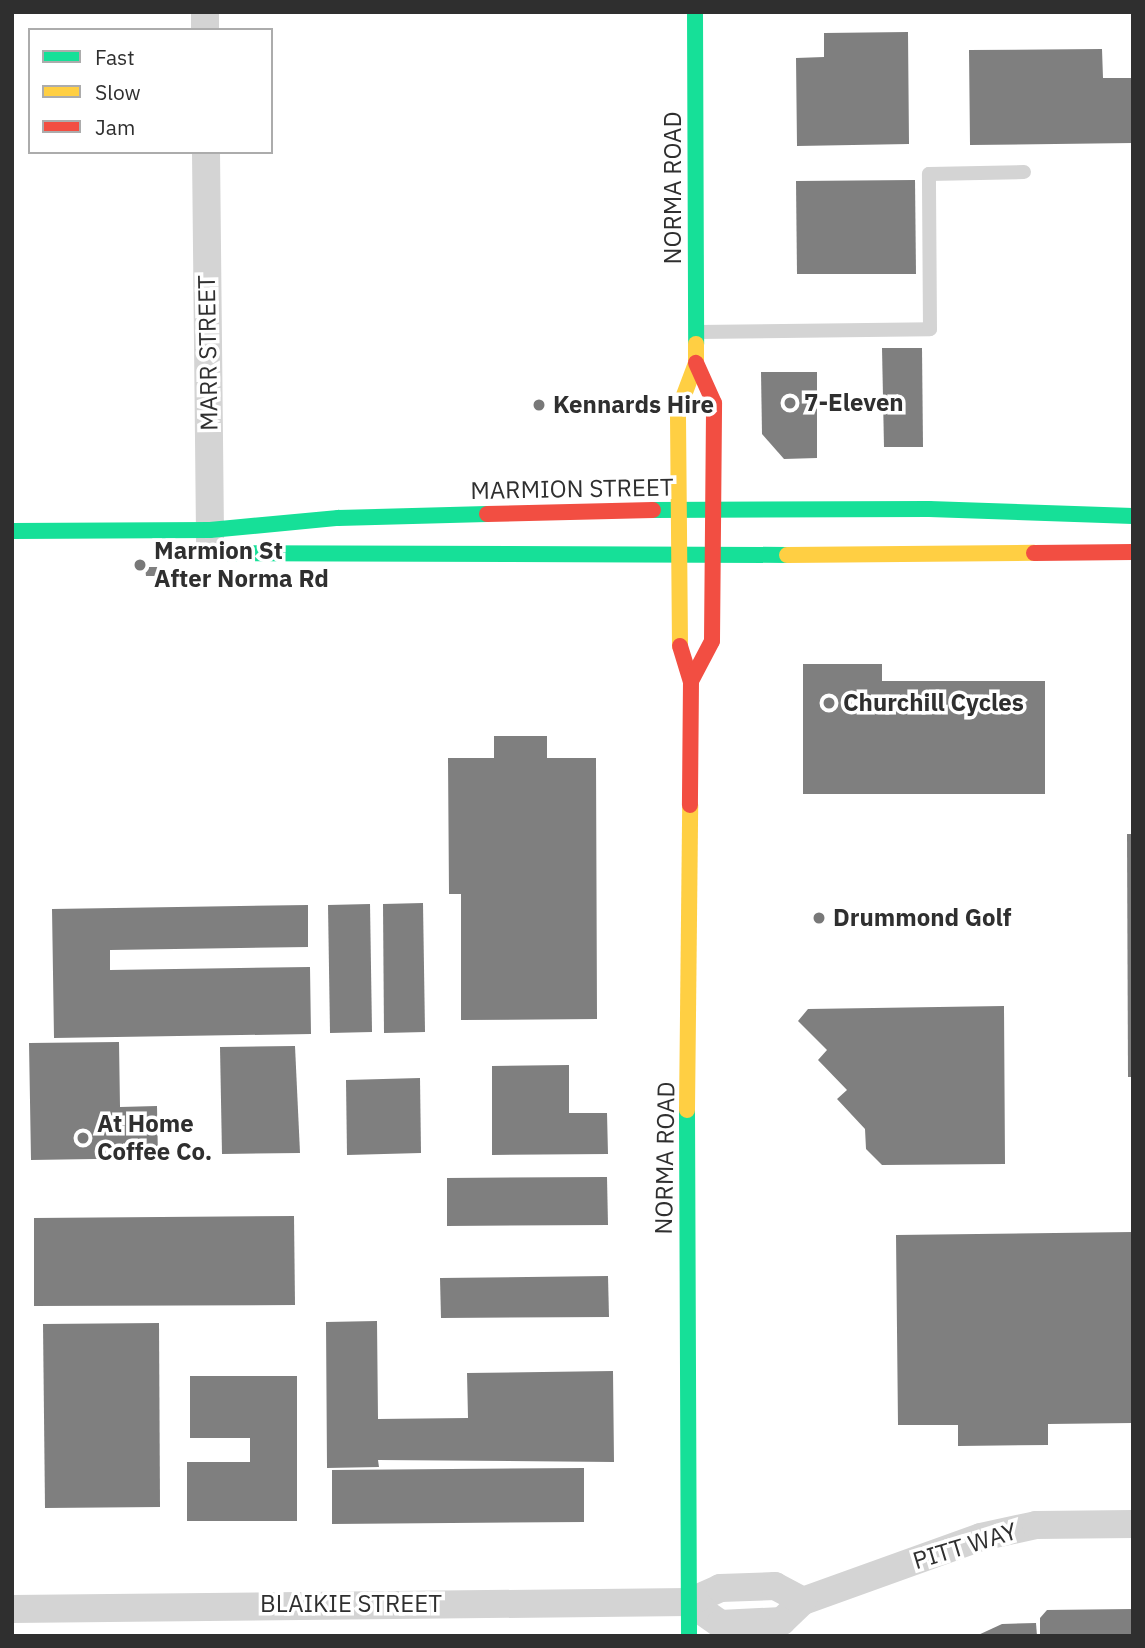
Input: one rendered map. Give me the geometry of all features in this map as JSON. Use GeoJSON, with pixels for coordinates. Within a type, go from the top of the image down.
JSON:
{"type":"FeatureCollection","features":[{"type":"Feature","properties":{"kind":"main road","name":"NORMA ROAD"},"geometry":{"type":"LineString","coordinates":[[689,1636],[686,1165],[691,986],[691,681],[680,649],[678,411],[696,363],[695,12]]}},
{"type":"Feature","properties":{"kind":"main road","name":"NORMA ROAD"},"geometry":{"type":"LineString","coordinates":[[691,681],[712,641],[714,403],[696,363]]}},
{"type":"Feature","properties":{"kind":"main road","name":"MARMION STREET"},"geometry":{"type":"LineString","coordinates":[[201,545],[338,518],[678,509],[929,509],[1133,516]]}},
{"type":"Feature","properties":{"kind":"main road","name":"MARMION STREET"},"geometry":{"type":"LineString","coordinates":[[12,531],[201,545],[680,556],[1133,552]]}},
{"type":"Feature","properties":{"kind":"street","name":"MARR STREET"},"geometry":{"type":"LineString","coordinates":[[201,545],[206,154]]}},
{"type":"Feature","properties":{"kind":"street","name":"PITT WAY"},"geometry":{"type":"LineString","coordinates":[[689,1602],[720,1624],[782,1621],[803,1601],[981,1537],[1036,1525],[1133,1524]]}},
{"type":"Feature","properties":{"kind":"street","name":"BLAIKIE STREET"},"geometry":{"type":"LineString","coordinates":[[12,1609],[689,1602]]}},
{"type":"Feature","properties":{"kind":"lane"},"geometry":{"type":"LineString","coordinates":[[696,332],[930,328],[929,174],[1024,173]]}},
{"type":"Feature","properties":{"kind":"building"},"geometry":{"type":"Polygon","coordinates":[[[908,32],[909,144],[797,146],[796,58],[824,57],[824,33],[908,32]]]}},
{"type":"Feature","properties":{"kind":"building"},"geometry":{"type":"Polygon","coordinates":[[[1102,49],[1103,78],[1133,78],[1133,143],[970,145],[969,50],[1102,49]]]}},
{"type":"Feature","properties":{"kind":"building"},"geometry":{"type":"Polygon","coordinates":[[[915,180],[916,274],[797,274],[796,181],[915,180]]]}},
{"type":"Feature","properties":{"kind":"building"},"geometry":{"type":"Polygon","coordinates":[[[882,348],[922,348],[923,447],[884,447],[882,348]]]}},
{"type":"Feature","properties":{"kind":"building","name":"7-Eleven"},"geometry":{"type":"Polygon","coordinates":[[[761,372],[817,372],[817,458],[784,459],[762,434],[761,372]]]}},
{"type":"Feature","properties":{"kind":"building"},"geometry":{"type":"Polygon","coordinates":[[[145,567],[163,567],[163,576],[146,576],[145,567]]]}},
{"type":"Feature","properties":{"kind":"building"},"geometry":{"type":"Polygon","coordinates":[[[803,664],[882,664],[882,681],[1045,681],[1045,794],[803,794],[803,664]]]}},
{"type":"Feature","properties":{"kind":"building"},"geometry":{"type":"Polygon","coordinates":[[[494,736],[547,736],[547,758],[596,758],[597,1019],[461,1020],[461,894],[449,894],[448,758],[494,758],[494,736]]]}},
{"type":"Feature","properties":{"kind":"building"},"geometry":{"type":"Polygon","coordinates":[[[1127,834],[1133,834],[1133,1077],[1128,1077],[1127,834]]]}},
{"type":"Feature","properties":{"kind":"building"},"geometry":{"type":"Polygon","coordinates":[[[423,903],[425,1032],[384,1033],[383,904],[423,903]]]}},
{"type":"Feature","properties":{"kind":"building"},"geometry":{"type":"Polygon","coordinates":[[[370,904],[372,1032],[330,1033],[328,905],[370,904]]]}},
{"type":"Feature","properties":{"kind":"building"},"geometry":{"type":"Polygon","coordinates":[[[308,905],[308,947],[110,950],[110,970],[310,967],[311,1034],[54,1038],[52,909],[308,905]]]}},
{"type":"Feature","properties":{"kind":"building"},"geometry":{"type":"Polygon","coordinates":[[[1004,1006],[1005,1164],[882,1165],[866,1149],[865,1129],[837,1099],[847,1090],[818,1060],[827,1050],[798,1021],[808,1009],[1004,1006]]]}},
{"type":"Feature","properties":{"kind":"building"},"geometry":{"type":"Polygon","coordinates":[[[119,1042],[120,1107],[157,1106],[158,1158],[31,1160],[29,1043],[119,1042]]]}},
{"type":"Feature","properties":{"kind":"building"},"geometry":{"type":"Polygon","coordinates":[[[295,1046],[300,1153],[222,1154],[220,1047],[295,1046]]]}},
{"type":"Feature","properties":{"kind":"building"},"geometry":{"type":"Polygon","coordinates":[[[569,1065],[569,1113],[607,1113],[608,1154],[492,1155],[492,1066],[569,1065]]]}},
{"type":"Feature","properties":{"kind":"building"},"geometry":{"type":"Polygon","coordinates":[[[420,1078],[421,1153],[347,1155],[346,1080],[420,1078]]]}},
{"type":"Feature","properties":{"kind":"building"},"geometry":{"type":"Polygon","coordinates":[[[607,1177],[608,1225],[447,1226],[447,1178],[607,1177]]]}},
{"type":"Feature","properties":{"kind":"building"},"geometry":{"type":"Polygon","coordinates":[[[294,1216],[295,1305],[34,1306],[34,1218],[294,1216]]]}},
{"type":"Feature","properties":{"kind":"building"},"geometry":{"type":"Polygon","coordinates":[[[1133,1232],[1133,1423],[1048,1424],[1048,1445],[958,1446],[958,1425],[898,1425],[896,1235],[1133,1232]]]}},
{"type":"Feature","properties":{"kind":"building"},"geometry":{"type":"Polygon","coordinates":[[[608,1276],[609,1317],[441,1318],[440,1278],[608,1276]]]}},
{"type":"Feature","properties":{"kind":"building"},"geometry":{"type":"Polygon","coordinates":[[[377,1321],[378,1419],[468,1418],[467,1373],[613,1371],[614,1462],[378,1460],[379,1467],[327,1468],[326,1322],[377,1321]]]}},
{"type":"Feature","properties":{"kind":"building"},"geometry":{"type":"Polygon","coordinates":[[[159,1323],[160,1507],[45,1508],[43,1324],[159,1323]]]}},
{"type":"Feature","properties":{"kind":"building"},"geometry":{"type":"Polygon","coordinates":[[[190,1376],[297,1376],[297,1521],[187,1521],[187,1462],[250,1462],[250,1438],[190,1438],[190,1376]]]}},
{"type":"Feature","properties":{"kind":"building"},"geometry":{"type":"Polygon","coordinates":[[[584,1468],[584,1522],[332,1524],[332,1470],[584,1468]]]}},
{"type":"Feature","properties":{"kind":"building"},"geometry":{"type":"Polygon","coordinates":[[[1133,1609],[1133,1636],[1040,1636],[1040,1618],[1047,1610],[1133,1609]]]}},
{"type":"Feature","properties":{"kind":"building"},"geometry":{"type":"Polygon","coordinates":[[[1036,1623],[1037,1636],[976,1636],[1002,1624],[1036,1623]]]}},
{"type":"Feature","properties":{"kind":"traffic: fast"},"geometry":{"type":"LineString","coordinates":[[695,12],[696,344]]}},
{"type":"Feature","properties":{"kind":"traffic: fast"},"geometry":{"type":"LineString","coordinates":[[653,510],[929,509],[1133,516]]}},
{"type":"Feature","properties":{"kind":"traffic: fast"},"geometry":{"type":"LineString","coordinates":[[12,531],[210,530],[338,518],[487,514]]}},
{"type":"Feature","properties":{"kind":"traffic: fast"},"geometry":{"type":"LineString","coordinates":[[197,553],[787,555]]}},
{"type":"Feature","properties":{"kind":"traffic: fast"},"geometry":{"type":"LineString","coordinates":[[687,1110],[689,1636]]}},
{"type":"Feature","properties":{"kind":"traffic: slow"},"geometry":{"type":"LineString","coordinates":[[680,646],[678,411],[696,363],[696,344]]}},
{"type":"Feature","properties":{"kind":"traffic: slow"},"geometry":{"type":"LineString","coordinates":[[787,555],[1034,553]]}},
{"type":"Feature","properties":{"kind":"traffic: slow"},"geometry":{"type":"LineString","coordinates":[[687,1110],[690,805]]}},
{"type":"Feature","properties":{"kind":"traffic: jam"},"geometry":{"type":"LineString","coordinates":[[691,681],[712,641],[714,403],[696,363]]}},
{"type":"Feature","properties":{"kind":"traffic: jam"},"geometry":{"type":"LineString","coordinates":[[487,514],[653,510]]}},
{"type":"Feature","properties":{"kind":"traffic: jam"},"geometry":{"type":"LineString","coordinates":[[1034,553],[1133,552]]}},
{"type":"Feature","properties":{"kind":"traffic: jam"},"geometry":{"type":"LineString","coordinates":[[680,646],[691,681],[690,805]]}},
{"type":"Feature","properties":{"kind":"place","name":"7-Eleven"},"geometry":{"type":"Point","coordinates":[790,403]}},
{"type":"Feature","properties":{"kind":"place","name":"Kennards Hire"},"geometry":{"type":"Point","coordinates":[539,405]}},
{"type":"Feature","properties":{"kind":"place","name":"Marmion St After Norma Rd"},"geometry":{"type":"Point","coordinates":[140,565]}},
{"type":"Feature","properties":{"kind":"place","name":"Churchill Cycles"},"geometry":{"type":"Point","coordinates":[829,703]}},
{"type":"Feature","properties":{"kind":"place","name":"Drummond Golf"},"geometry":{"type":"Point","coordinates":[819,918]}},
{"type":"Feature","properties":{"kind":"place","name":"At Home Coffee Co."},"geometry":{"type":"Point","coordinates":[83,1138]}}]}
